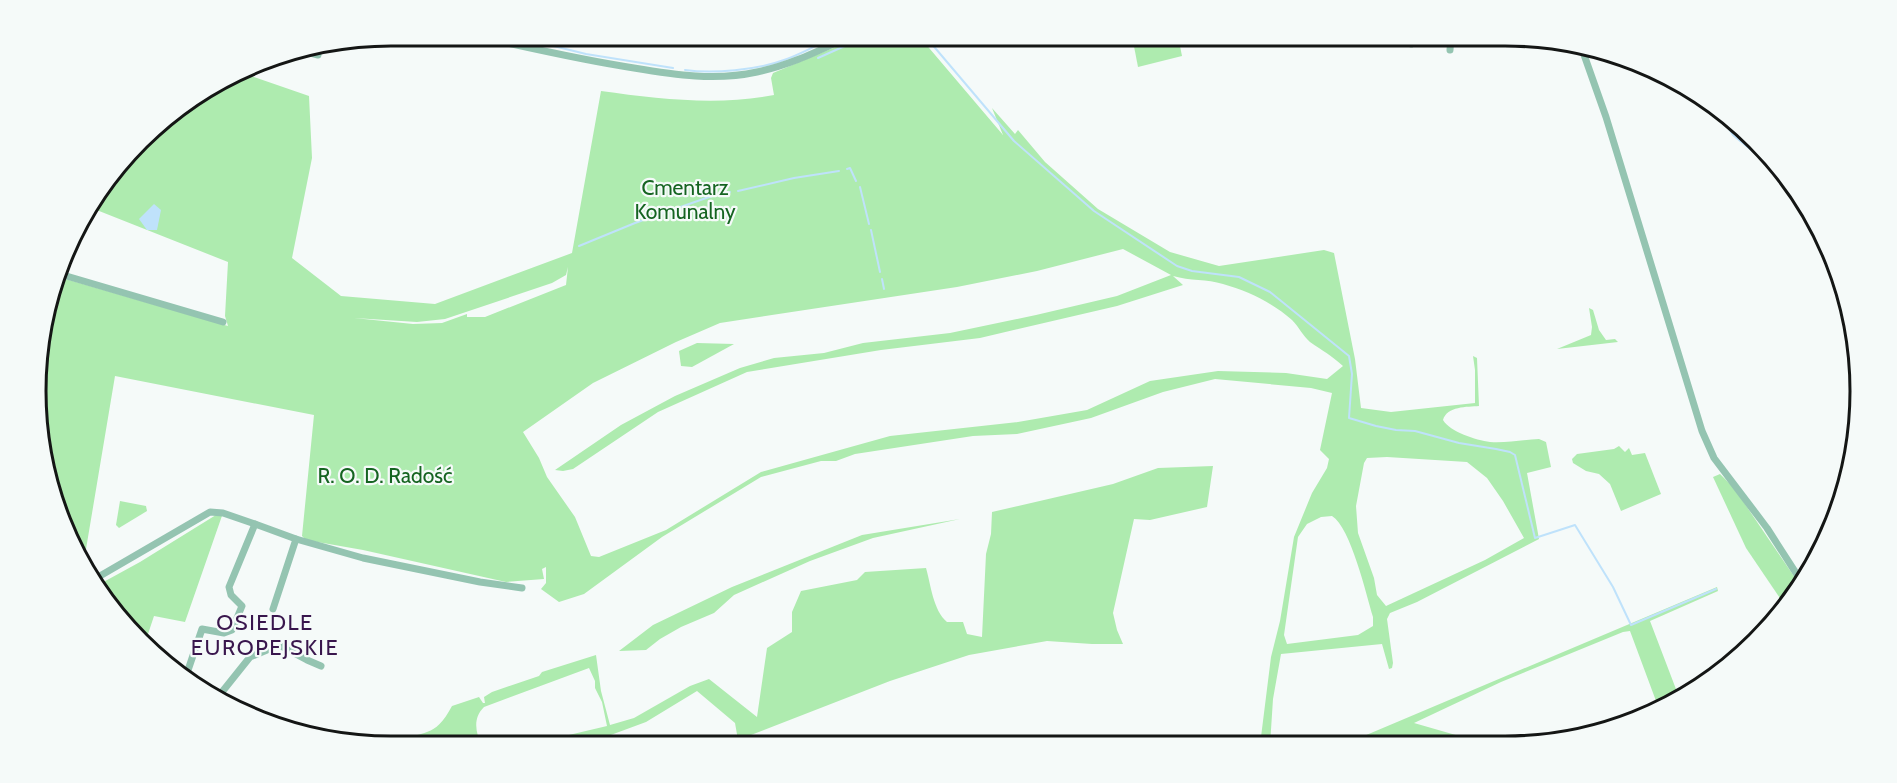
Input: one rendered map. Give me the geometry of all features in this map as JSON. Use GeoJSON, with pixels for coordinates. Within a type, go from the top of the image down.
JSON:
{"type":"FeatureCollection","features":[{"type":"Feature","properties":{"kind":"street"},"geometry":{"type":"LineString","coordinates":[[520,46],[596,63],[700,77],[746,74],[774,68],[800,60],[830,46]]}},
{"type":"Feature","properties":{"kind":"street"},"geometry":{"type":"LineString","coordinates":[[1450,46],[1450,50]]}},
{"type":"Feature","properties":{"kind":"street"},"geometry":{"type":"LineString","coordinates":[[1584,56],[1606,117],[1702,431],[1714,458],[1767,528],[1797,575]]}},
{"type":"Feature","properties":{"kind":"street"},"geometry":{"type":"LineString","coordinates":[[67,276],[223,322]]}},
{"type":"Feature","properties":{"kind":"street"},"geometry":{"type":"LineString","coordinates":[[100,576],[210,512],[222,513],[296,539],[363,558],[480,582],[522,588]]}},
{"type":"Feature","properties":{"kind":"street"},"geometry":{"type":"LineString","coordinates":[[188,670],[202,629],[224,633],[232,630],[243,606],[231,595],[229,587],[255,524]]}},
{"type":"Feature","properties":{"kind":"street"},"geometry":{"type":"LineString","coordinates":[[273,609],[296,539]]}},
{"type":"Feature","properties":{"kind":"street"},"geometry":{"type":"LineString","coordinates":[[222,692],[250,657],[279,645],[321,666]]}},
{"type":"Feature","properties":{"kind":"green space"},"geometry":{"type":"Polygon","coordinates":[[[838,46],[927,46],[1003,135],[992,108],[1015,134],[1018,130],[1045,162],[1098,209],[1170,252],[1219,266],[1324,250],[1334,253],[1355,359],[1361,408],[1391,412],[1475,403],[1473,356],[1477,358],[1479,406],[1453,410],[1445,415],[1443,420],[1457,432],[1484,441],[1539,439],[1546,442],[1551,467],[1527,473],[1539,539],[1417,602],[1390,613],[1387,619],[1392,668],[1389,669],[1382,644],[1281,654],[1273,699],[1271,736],[1261,736],[1271,657],[1280,621],[1294,537],[1312,493],[1327,468],[1329,459],[1320,450],[1332,393],[1311,388],[1215,379],[1163,392],[1091,418],[1017,434],[973,436],[855,454],[836,461],[821,461],[761,477],[662,537],[584,594],[559,602],[541,589],[546,583],[546,567],[542,569],[544,579],[506,582],[363,550],[306,540],[302,536],[314,415],[115,376],[86,551],[73,524],[58,481],[47,414],[49,346],[58,302],[66,279],[228,326],[225,316],[228,262],[98,211],[132,164],[181,118],[219,93],[252,76],[309,96],[312,158],[292,258],[341,296],[435,304],[572,253],[601,91],[644,97],[731,100],[774,95],[771,78],[773,73],[838,46]],[[1123,249],[1037,271],[957,287],[720,323],[593,383],[523,432],[539,458],[547,477],[575,517],[591,556],[599,557],[666,530],[761,472],[890,436],[1018,422],[1087,410],[1150,381],[1218,371],[1286,373],[1327,379],[1343,366],[1310,342],[1285,314],[1260,298],[1217,282],[1173,276],[1183,285],[1117,306],[980,338],[881,350],[747,372],[658,412],[573,469],[555,470],[621,425],[675,396],[740,368],[774,358],[824,353],[863,343],[950,333],[1036,315],[1117,296],[1171,275],[1123,249]],[[568,267],[566,275],[552,283],[445,319],[417,322],[354,318],[413,324],[442,323],[467,314],[467,317],[485,317],[566,285],[568,267]],[[1367,458],[1364,463],[1356,506],[1358,533],[1374,578],[1377,595],[1386,606],[1485,560],[1524,538],[1487,478],[1467,462],[1367,458]],[[1332,516],[1321,517],[1307,524],[1298,537],[1284,635],[1287,644],[1358,635],[1373,626],[1373,617],[1351,547],[1339,523],[1332,516]]]}},
{"type":"Feature","properties":{"kind":"green space"},"geometry":{"type":"Polygon","coordinates":[[[1134,46],[1180,46],[1182,56],[1138,67],[1134,46]]]}},
{"type":"Feature","properties":{"kind":"green space"},"geometry":{"type":"Polygon","coordinates":[[[1589,308],[1593,310],[1599,330],[1606,340],[1615,339],[1618,342],[1557,349],[1591,335],[1589,308]]]}},
{"type":"Feature","properties":{"kind":"green space"},"geometry":{"type":"Polygon","coordinates":[[[697,343],[734,344],[692,367],[681,366],[679,351],[697,343]]]}},
{"type":"Feature","properties":{"kind":"green space"},"geometry":{"type":"Polygon","coordinates":[[[1619,446],[1625,452],[1629,448],[1632,455],[1645,453],[1661,494],[1621,511],[1610,484],[1599,474],[1586,471],[1573,463],[1572,459],[1577,454],[1614,449],[1619,446]]]}},
{"type":"Feature","properties":{"kind":"green space"},"geometry":{"type":"Polygon","coordinates":[[[1213,466],[1207,507],[1150,520],[1134,519],[1113,613],[1123,644],[1047,641],[969,655],[890,681],[748,736],[737,736],[735,723],[697,691],[646,722],[608,736],[565,736],[607,726],[602,702],[589,668],[484,707],[478,716],[476,726],[478,736],[415,736],[434,729],[446,717],[452,706],[479,697],[485,703],[484,697],[492,692],[539,676],[542,672],[596,655],[601,691],[610,725],[634,718],[690,686],[709,679],[757,717],[767,648],[792,632],[792,612],[801,591],[857,580],[865,572],[926,568],[942,617],[947,622],[963,622],[967,634],[982,637],[986,554],[991,534],[992,512],[1113,484],[1158,468],[1213,466]]]}},
{"type":"Feature","properties":{"kind":"green space"},"geometry":{"type":"Polygon","coordinates":[[[1720,474],[1734,488],[1795,578],[1781,599],[1746,548],[1713,477],[1720,474]]]}},
{"type":"Feature","properties":{"kind":"green space"},"geometry":{"type":"Polygon","coordinates":[[[120,501],[146,506],[147,511],[119,528],[116,525],[120,501]]]}},
{"type":"Feature","properties":{"kind":"green space"},"geometry":{"type":"Polygon","coordinates":[[[224,510],[185,622],[154,616],[148,635],[118,602],[104,582],[224,510]]]}},
{"type":"Feature","properties":{"kind":"green space"},"geometry":{"type":"Polygon","coordinates":[[[960,519],[873,538],[810,561],[734,595],[714,613],[681,627],[646,650],[619,651],[653,625],[732,587],[862,535],[960,519]]]}},
{"type":"Feature","properties":{"kind":"green space"},"geometry":{"type":"Polygon","coordinates":[[[1717,587],[1718,591],[1650,621],[1677,691],[1656,702],[1630,631],[1501,682],[1414,723],[1459,736],[1364,736],[1717,587]]]}},
{"type":"Feature","properties":{"kind":"water"},"geometry":{"type":"Polygon","coordinates":[[[154,204],[161,210],[157,230],[147,230],[139,219],[154,204]]]}},
{"type":"Feature","properties":{"kind":"waterway"},"geometry":{"type":"LineString","coordinates":[[554,46],[586,54],[673,68]]}},
{"type":"Feature","properties":{"kind":"waterway"},"geometry":{"type":"LineString","coordinates":[[685,70],[748,69],[791,58],[816,46]]}},
{"type":"Feature","properties":{"kind":"waterway"},"geometry":{"type":"LineString","coordinates":[[818,58],[845,46]]}},
{"type":"Feature","properties":{"kind":"waterway"},"geometry":{"type":"LineString","coordinates":[[933,46],[1014,141],[1094,211],[1177,266],[1192,271],[1239,277],[1270,292],[1349,356],[1352,374],[1349,418],[1376,426],[1415,431],[1515,455],[1535,538],[1575,525],[1613,587],[1631,625],[1716,589]]}},
{"type":"Feature","properties":{"kind":"waterway"},"geometry":{"type":"LineString","coordinates":[[1728,128],[1750,149]]}},
{"type":"Feature","properties":{"kind":"waterway"},"geometry":{"type":"LineString","coordinates":[[847,169],[850,168],[856,181]]}},
{"type":"Feature","properties":{"kind":"waterway"},"geometry":{"type":"LineString","coordinates":[[738,191],[794,178],[839,171]]}},
{"type":"Feature","properties":{"kind":"waterway"},"geometry":{"type":"LineString","coordinates":[[860,187],[869,224]]}},
{"type":"Feature","properties":{"kind":"waterway"},"geometry":{"type":"LineString","coordinates":[[579,246],[635,223],[730,192]]}},
{"type":"Feature","properties":{"kind":"waterway"},"geometry":{"type":"LineString","coordinates":[[871,230],[880,272]]}},
{"type":"Feature","properties":{"kind":"waterway"},"geometry":{"type":"LineString","coordinates":[[882,279],[884,289]]}},
{"type":"Feature","properties":{"kind":"district","name":"OSIEDLE EUROPEJSKIE"},"geometry":{"type":"Point","coordinates":[265,634]}},
{"type":"Feature","properties":{"kind":"park label","name":"Cmentarz Komunalny"},"geometry":{"type":"Point","coordinates":[685,200]}},
{"type":"Feature","properties":{"kind":"park label","name":"R. O. D. Radość"},"geometry":{"type":"Point","coordinates":[385,476]}}]}
